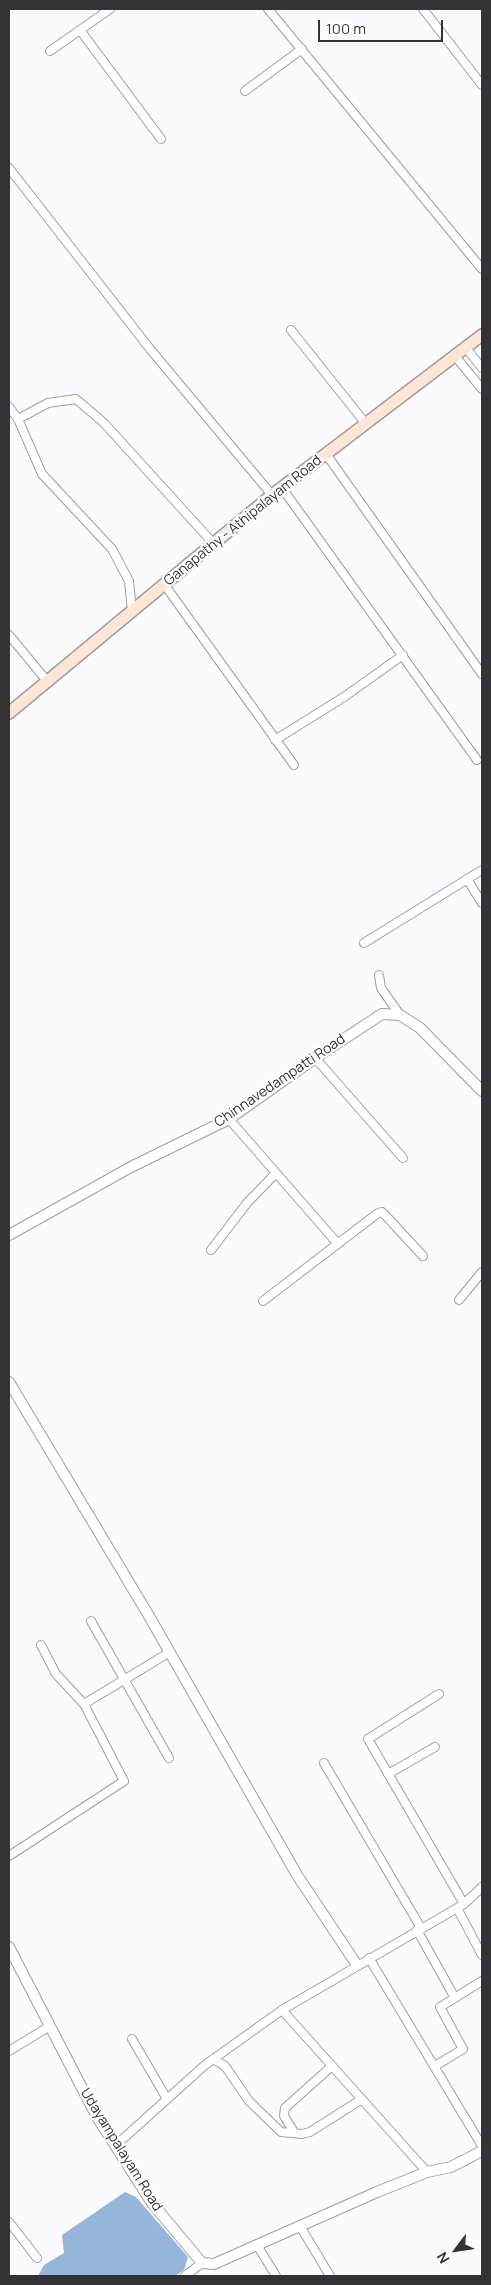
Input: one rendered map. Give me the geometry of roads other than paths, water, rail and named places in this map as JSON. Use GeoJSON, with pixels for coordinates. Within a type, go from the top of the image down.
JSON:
{"type":"FeatureCollection","features":[{"type":"Feature","properties":{"kind":"main road","name":"Ganapathy - Athipalayam Road"},"geometry":{"type":"LineString","coordinates":[[9,713],[277,491],[482,335]]}},
{"type":"Feature","properties":{"kind":"street"},"geometry":{"type":"LineString","coordinates":[[50,51],[110,9]]}},
{"type":"Feature","properties":{"kind":"street"},"geometry":{"type":"LineString","coordinates":[[268,9],[482,269]]}},
{"type":"Feature","properties":{"kind":"street"},"geometry":{"type":"LineString","coordinates":[[423,9],[482,85]]}},
{"type":"Feature","properties":{"kind":"street"},"geometry":{"type":"LineString","coordinates":[[80,30],[160,139]]}},
{"type":"Feature","properties":{"kind":"street"},"geometry":{"type":"LineString","coordinates":[[245,91],[302,49]]}},
{"type":"Feature","properties":{"kind":"street"},"geometry":{"type":"LineString","coordinates":[[9,168],[150,349],[277,491],[403,655],[478,760]]}},
{"type":"Feature","properties":{"kind":"street"},"geometry":{"type":"LineString","coordinates":[[292,330],[366,424]]}},
{"type":"Feature","properties":{"kind":"street"},"geometry":{"type":"LineString","coordinates":[[466,348],[482,368]]}},
{"type":"Feature","properties":{"kind":"street"},"geometry":{"type":"LineString","coordinates":[[455,356],[482,389]]}},
{"type":"Feature","properties":{"kind":"street"},"geometry":{"type":"LineString","coordinates":[[18,419],[48,403],[76,399],[104,423],[213,544]]}},
{"type":"Feature","properties":{"kind":"street"},"geometry":{"type":"LineString","coordinates":[[9,407],[18,419],[42,474],[112,549],[129,581],[132,611]]}},
{"type":"Feature","properties":{"kind":"street"},"geometry":{"type":"LineString","coordinates":[[326,454],[482,674]]}},
{"type":"Feature","properties":{"kind":"street"},"geometry":{"type":"LineString","coordinates":[[164,584],[294,765]]}},
{"type":"Feature","properties":{"kind":"street"},"geometry":{"type":"LineString","coordinates":[[9,635],[47,681]]}},
{"type":"Feature","properties":{"kind":"street"},"geometry":{"type":"LineString","coordinates":[[275,740],[344,697],[403,655]]}},
{"type":"Feature","properties":{"kind":"street"},"geometry":{"type":"LineString","coordinates":[[364,943],[482,870]]}},
{"type":"Feature","properties":{"kind":"street"},"geometry":{"type":"LineString","coordinates":[[467,879],[482,903]]}},
{"type":"Feature","properties":{"kind":"street"},"geometry":{"type":"LineString","coordinates":[[380,975],[381,988],[400,1015],[420,1028],[482,1091]]}},
{"type":"Feature","properties":{"kind":"street","name":"Chinnavedampatti Road"},"geometry":{"type":"LineString","coordinates":[[9,1234],[131,1168],[229,1119],[315,1058],[382,1014],[400,1015]]}},
{"type":"Feature","properties":{"kind":"street"},"geometry":{"type":"LineString","coordinates":[[315,1058],[403,1158]]}},
{"type":"Feature","properties":{"kind":"street"},"geometry":{"type":"LineString","coordinates":[[229,1119],[338,1244]]}},
{"type":"Feature","properties":{"kind":"street"},"geometry":{"type":"LineString","coordinates":[[211,1250],[247,1203],[276,1173]]}},
{"type":"Feature","properties":{"kind":"street"},"geometry":{"type":"LineString","coordinates":[[263,1301],[382,1212],[423,1256]]}},
{"type":"Feature","properties":{"kind":"street"},"geometry":{"type":"LineString","coordinates":[[459,1300],[482,1272]]}},
{"type":"Feature","properties":{"kind":"street"},"geometry":{"type":"LineString","coordinates":[[9,1382],[170,1652],[298,1874],[357,1965]]}},
{"type":"Feature","properties":{"kind":"street"},"geometry":{"type":"LineString","coordinates":[[91,1620],[169,1758]]}},
{"type":"Feature","properties":{"kind":"street"},"geometry":{"type":"LineString","coordinates":[[9,1856],[124,1781],[84,1704],[56,1674],[41,1645]]}},
{"type":"Feature","properties":{"kind":"street"},"geometry":{"type":"LineString","coordinates":[[84,1704],[170,1652]]}},
{"type":"Feature","properties":{"kind":"street"},"geometry":{"type":"LineString","coordinates":[[439,1694],[368,1739],[460,1906],[482,1955]]}},
{"type":"Feature","properties":{"kind":"street"},"geometry":{"type":"LineString","coordinates":[[388,1774],[435,1747]]}},
{"type":"Feature","properties":{"kind":"street"},"geometry":{"type":"LineString","coordinates":[[324,1763],[419,1929],[455,1998]]}},
{"type":"Feature","properties":{"kind":"street"},"geometry":{"type":"LineString","coordinates":[[115,2146],[213,2059],[282,2010],[460,1906],[482,1886]]}},
{"type":"Feature","properties":{"kind":"street","name":"Udayampalayam Road"},"geometry":{"type":"LineString","coordinates":[[9,1947],[97,2117],[152,2203],[202,2263]]}},
{"type":"Feature","properties":{"kind":"street"},"geometry":{"type":"LineString","coordinates":[[369,1958],[482,2146]]}},
{"type":"Feature","properties":{"kind":"street"},"geometry":{"type":"LineString","coordinates":[[435,2066],[463,2050],[440,2007],[482,1981]]}},
{"type":"Feature","properties":{"kind":"street"},"geometry":{"type":"LineString","coordinates":[[282,2010],[427,2172]]}},
{"type":"Feature","properties":{"kind":"street"},"geometry":{"type":"LineString","coordinates":[[9,2051],[50,2026]]}},
{"type":"Feature","properties":{"kind":"street"},"geometry":{"type":"LineString","coordinates":[[132,2039],[167,2099]]}},
{"type":"Feature","properties":{"kind":"street"},"geometry":{"type":"LineString","coordinates":[[213,2059],[225,2066],[249,2101],[281,2132],[302,2134],[310,2132],[362,2099]]}},
{"type":"Feature","properties":{"kind":"street"},"geometry":{"type":"LineString","coordinates":[[294,2132],[284,2116],[285,2108],[332,2066]]}},
{"type":"Feature","properties":{"kind":"street"},"geometry":{"type":"LineString","coordinates":[[185,2276],[202,2263],[214,2264],[427,2172],[450,2167],[482,2151]]}},
{"type":"Feature","properties":{"kind":"street"},"geometry":{"type":"LineString","coordinates":[[9,2222],[37,2258]]}},
{"type":"Feature","properties":{"kind":"street"},"geometry":{"type":"LineString","coordinates":[[300,2226],[330,2276]]}},
{"type":"Feature","properties":{"kind":"street"},"geometry":{"type":"LineString","coordinates":[[257,2245],[276,2276]]}},
{"type":"Feature","properties":{"kind":"water"},"geometry":{"type":"Polygon","coordinates":[[[125,2192],[136,2197],[188,2257],[184,2270],[175,2276],[38,2276],[44,2265],[64,2253],[62,2235],[125,2192]]]}}]}
